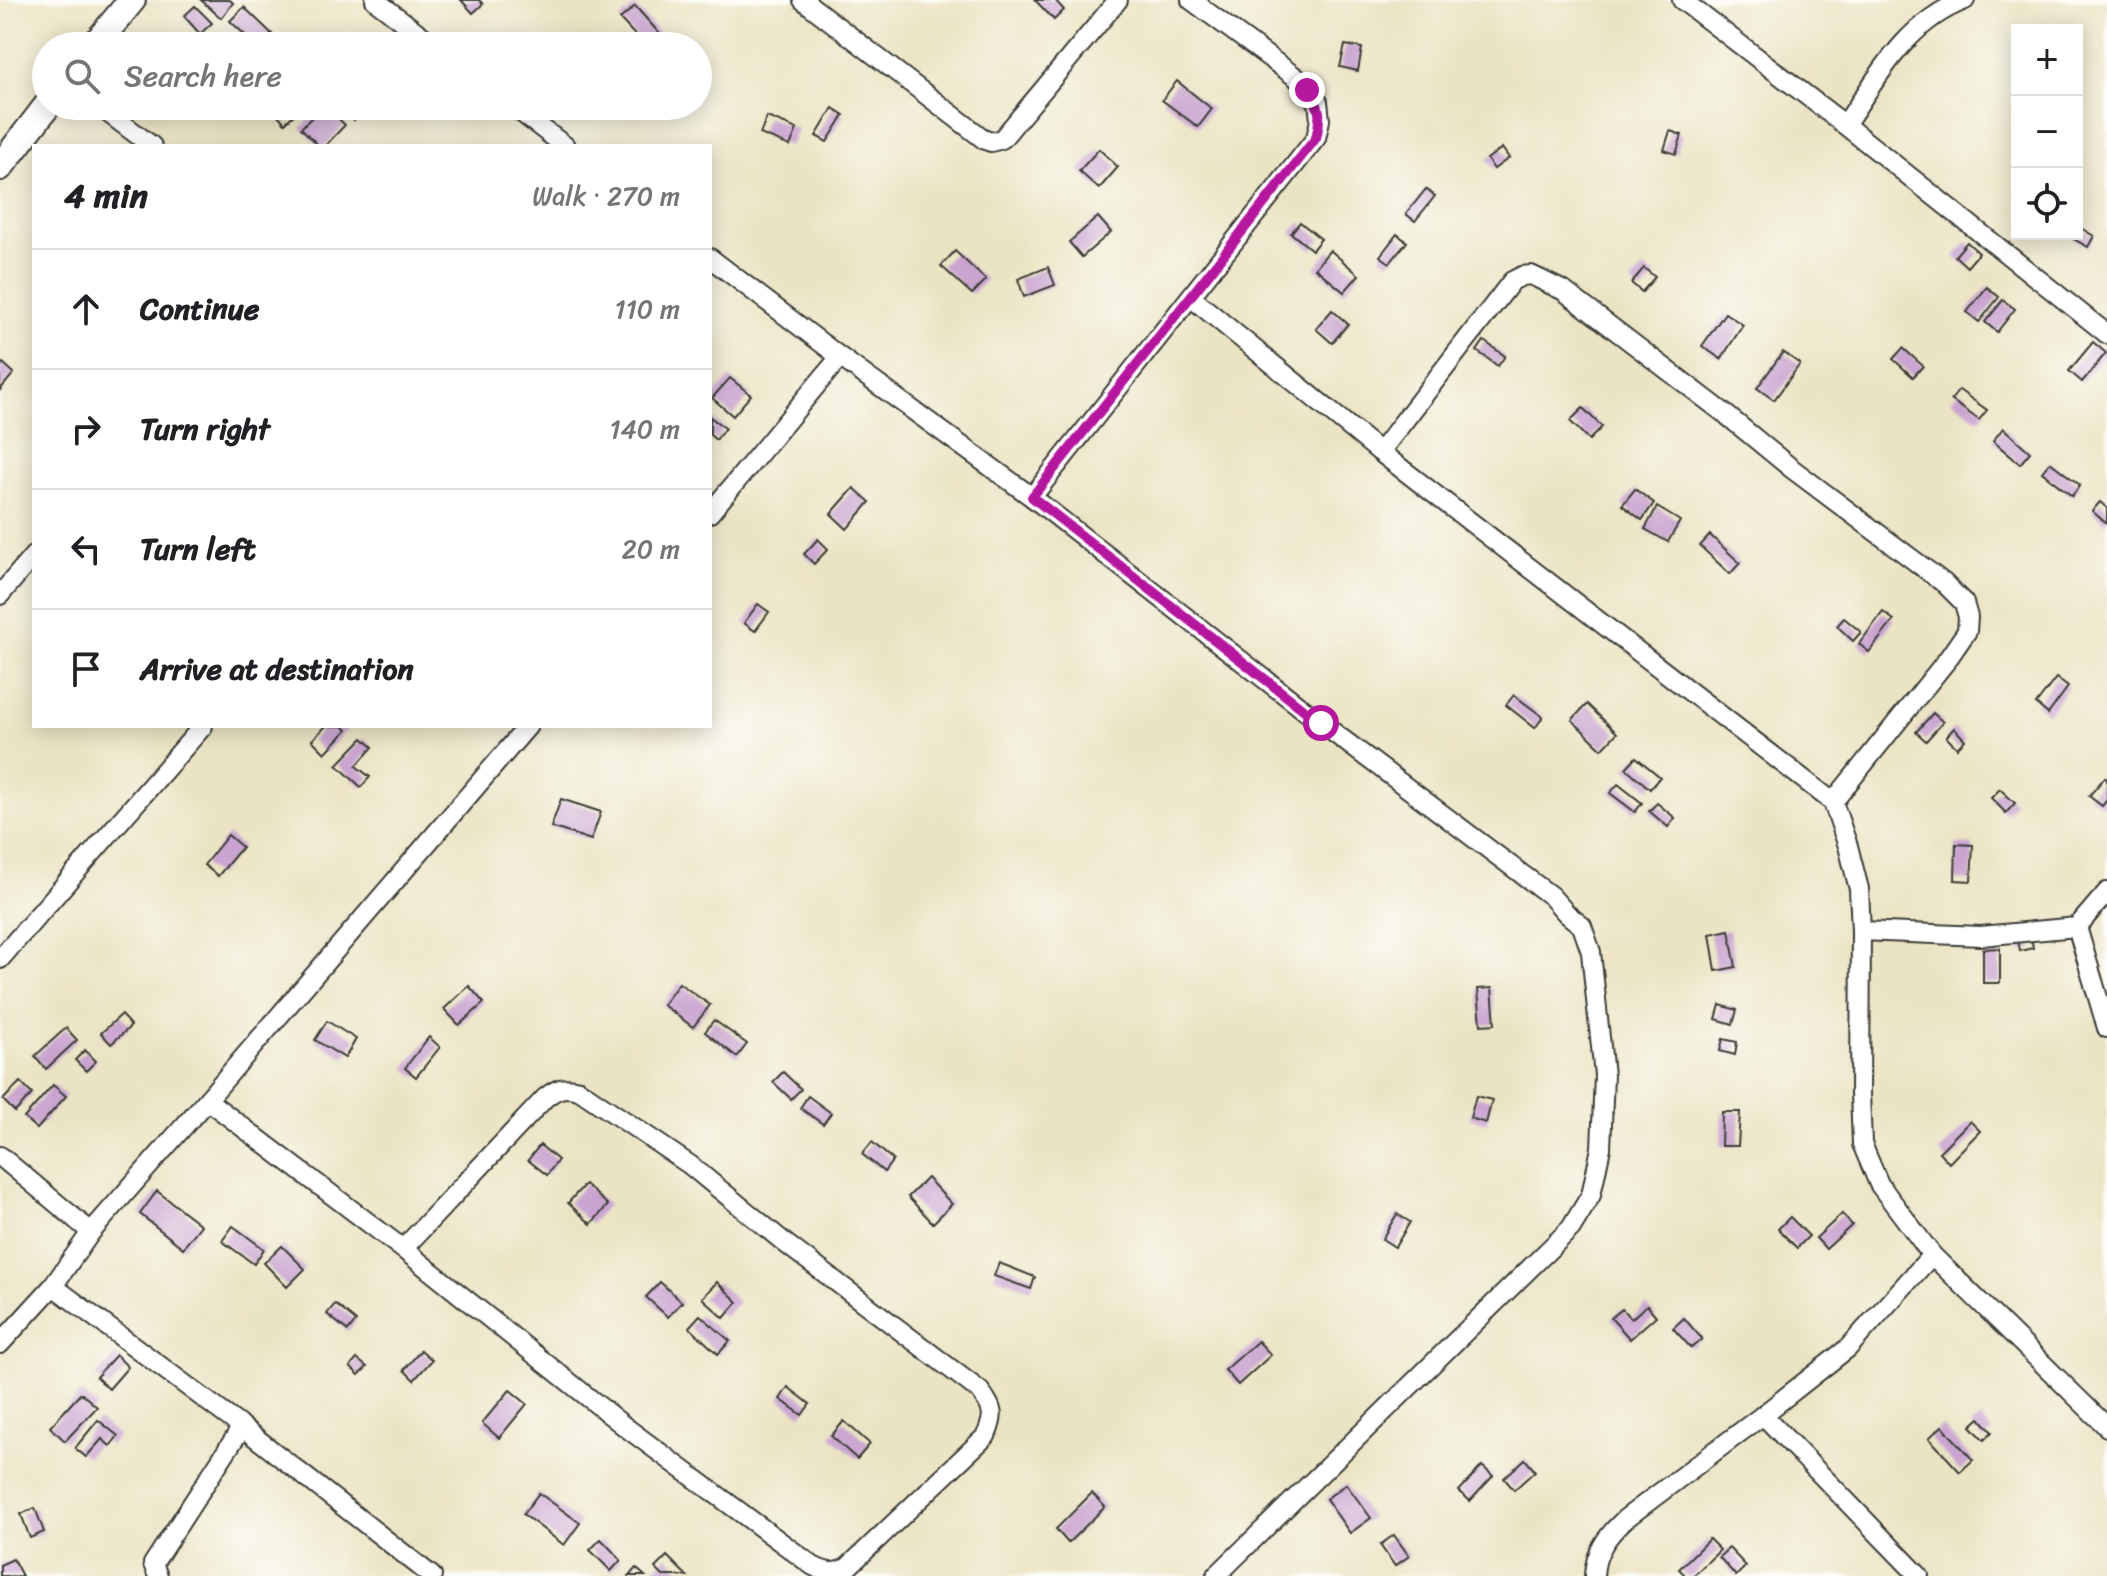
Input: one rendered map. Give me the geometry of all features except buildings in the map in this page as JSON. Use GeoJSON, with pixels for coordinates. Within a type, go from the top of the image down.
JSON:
{"type":"FeatureCollection","features":[{"type":"Feature","properties":{"kind":"street"},"geometry":{"type":"LineString","coordinates":[[375,0],[417,32]]}},
{"type":"Feature","properties":{"kind":"street"},"geometry":{"type":"LineString","coordinates":[[803,0],[991,142],[1002,139],[1118,0]]}},
{"type":"Feature","properties":{"kind":"street"},"geometry":{"type":"LineString","coordinates":[[1032,497],[1316,138],[1320,120],[1318,102],[1297,78],[1191,0]]}},
{"type":"Feature","properties":{"kind":"street"},"geometry":{"type":"LineString","coordinates":[[1682,0],[1845,125],[2107,334]]}},
{"type":"Feature","properties":{"kind":"street"},"geometry":{"type":"LineString","coordinates":[[1845,125],[1895,51],[1939,12],[1965,0]]}},
{"type":"Feature","properties":{"kind":"street"},"geometry":{"type":"LineString","coordinates":[[103,32],[121,3]]}},
{"type":"Feature","properties":{"kind":"street"},"geometry":{"type":"LineString","coordinates":[[0,167],[36,120]]}},
{"type":"Feature","properties":{"kind":"street"},"geometry":{"type":"LineString","coordinates":[[118,120],[149,144]]}},
{"type":"Feature","properties":{"kind":"street"},"geometry":{"type":"LineString","coordinates":[[531,120],[562,144]]}},
{"type":"Feature","properties":{"kind":"street"},"geometry":{"type":"LineString","coordinates":[[712,260],[1032,497],[1321,723],[1551,896],[1582,926],[1591,952],[1604,1075],[1601,1148],[1591,1195],[1571,1228],[1222,1574]]}},
{"type":"Feature","properties":{"kind":"street"},"geometry":{"type":"LineString","coordinates":[[1380,452],[1512,281],[1522,276],[1531,275],[1564,291],[1724,413],[1791,468],[1944,583],[1964,603],[1968,617],[1967,631],[1947,660],[1833,802]]}},
{"type":"Feature","properties":{"kind":"street"},"geometry":{"type":"LineString","coordinates":[[1192,298],[1380,452],[1833,802],[1859,889],[1862,1144],[1879,1184],[1932,1255],[2107,1427]]}},
{"type":"Feature","properties":{"kind":"street"},"geometry":{"type":"LineString","coordinates":[[712,511],[840,357]]}},
{"type":"Feature","properties":{"kind":"street"},"geometry":{"type":"LineString","coordinates":[[0,595],[32,557]]}},
{"type":"Feature","properties":{"kind":"street"},"geometry":{"type":"LineString","coordinates":[[0,959],[201,728]]}},
{"type":"Feature","properties":{"kind":"street"},"geometry":{"type":"LineString","coordinates":[[0,1344],[53,1286],[91,1232],[526,728]]}},
{"type":"Feature","properties":{"kind":"street"},"geometry":{"type":"LineString","coordinates":[[1861,931],[1981,936],[2077,927],[2107,892]]}},
{"type":"Feature","properties":{"kind":"street"},"geometry":{"type":"LineString","coordinates":[[2077,927],[2107,1028]]}},
{"type":"Feature","properties":{"kind":"street"},"geometry":{"type":"LineString","coordinates":[[207,1100],[403,1249],[624,1426],[813,1566],[827,1573],[837,1573],[847,1568],[986,1436],[992,1422],[992,1407],[980,1391],[785,1243],[690,1165],[579,1090],[566,1086],[545,1098],[403,1249]]}},
{"type":"Feature","properties":{"kind":"street"},"geometry":{"type":"LineString","coordinates":[[0,1156],[91,1232]]}},
{"type":"Feature","properties":{"kind":"street"},"geometry":{"type":"LineString","coordinates":[[1594,1576],[1597,1555],[1607,1536],[1848,1348],[1932,1255]]}},
{"type":"Feature","properties":{"kind":"street"},"geometry":{"type":"LineString","coordinates":[[53,1286],[242,1427],[432,1576]]}},
{"type":"Feature","properties":{"kind":"street"},"geometry":{"type":"LineString","coordinates":[[1763,1415],[1919,1576]]}},
{"type":"Feature","properties":{"kind":"street"},"geometry":{"type":"LineString","coordinates":[[158,1576],[153,1564],[242,1427]]}},
{"type":"Feature","properties":{"kind":"route"},"geometry":{"type":"LineString","coordinates":[[1307,90],[1318,102],[1320,120],[1316,138],[1032,497],[1321,723]]}}]}
